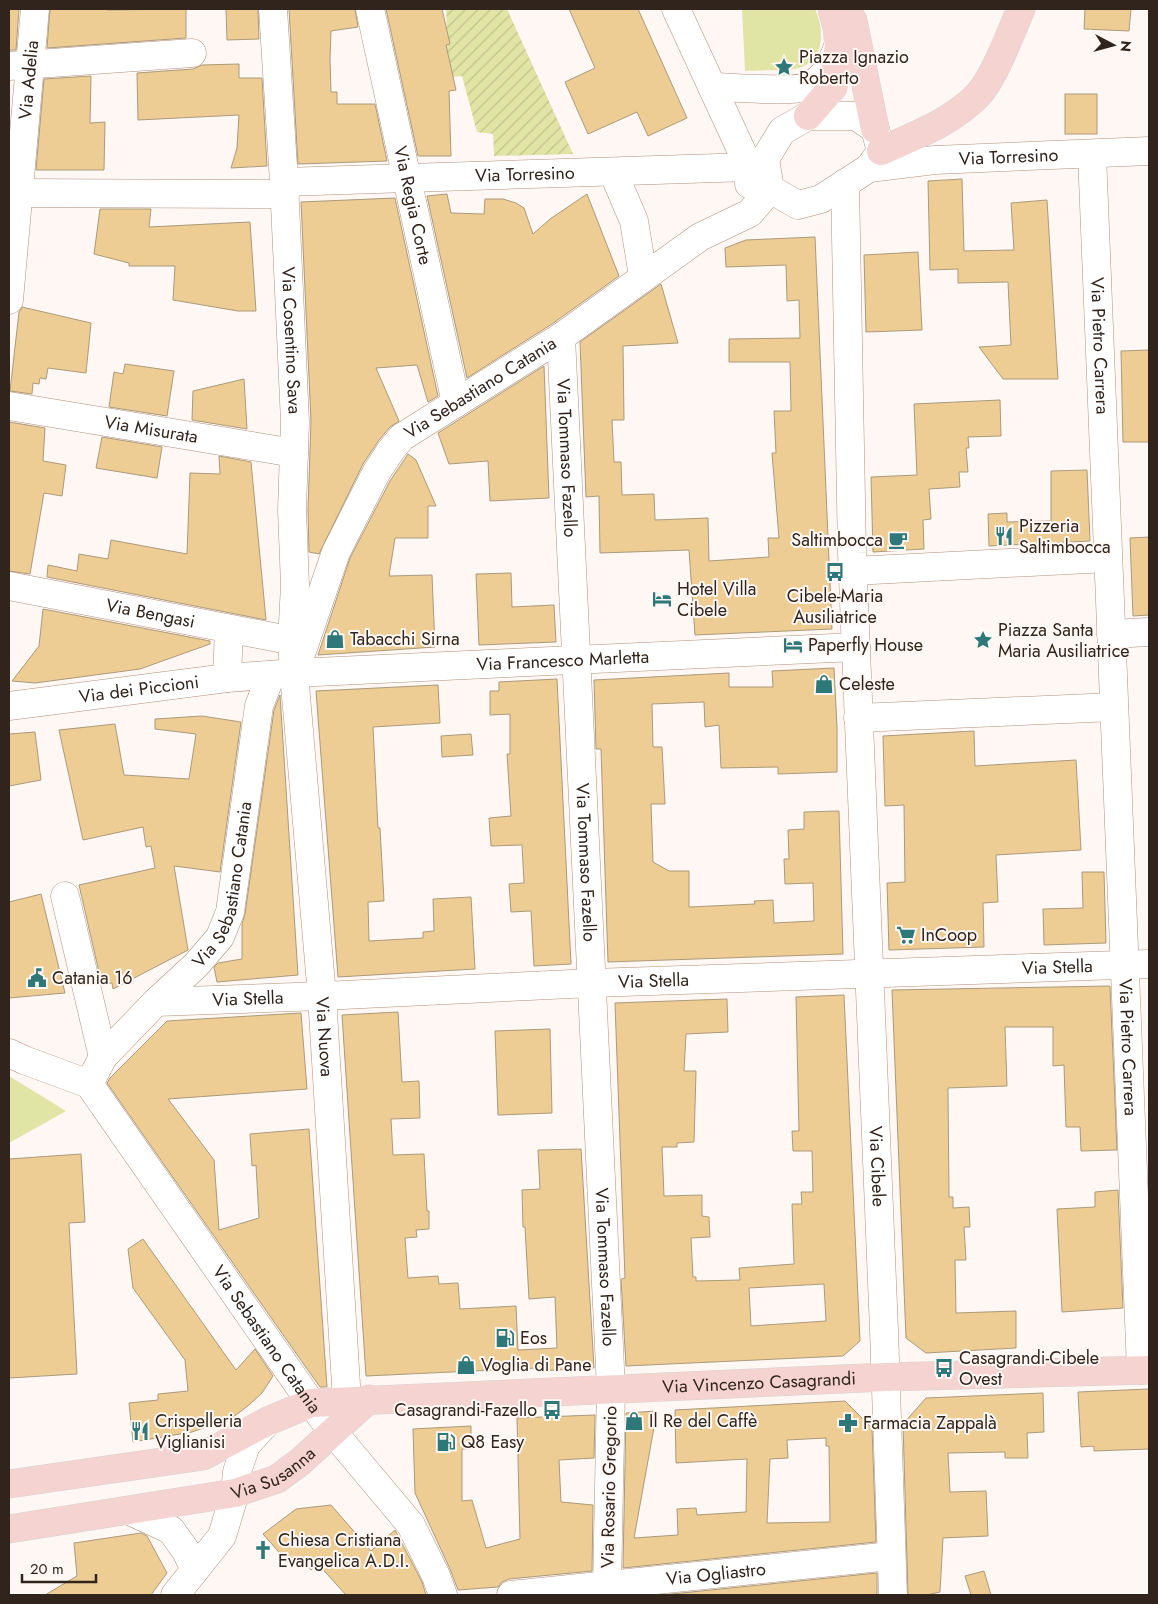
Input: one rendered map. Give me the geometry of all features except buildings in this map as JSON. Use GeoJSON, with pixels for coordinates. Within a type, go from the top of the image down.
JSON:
{"type":"FeatureCollection","features":[{"type":"Feature","properties":{"kind":"main road"},"geometry":{"type":"LineString","coordinates":[[808,116],[833,87],[839,45],[832,9]]}},
{"type":"Feature","properties":{"kind":"main road"},"geometry":{"type":"LineString","coordinates":[[846,9],[853,21],[875,150],[925,132],[961,109],[978,94],[988,80],[1021,9]]}},
{"type":"Feature","properties":{"kind":"main road","name":"Via Vincenzo Casagrandi"},"geometry":{"type":"LineString","coordinates":[[9,1484],[203,1456],[268,1420],[311,1403],[886,1377],[1145,1370]]}},
{"type":"Feature","properties":{"kind":"main road","name":"Via Susanna"},"geometry":{"type":"LineString","coordinates":[[236,1493],[277,1479],[300,1462],[332,1432],[358,1400]]}},
{"type":"Feature","properties":{"kind":"main road"},"geometry":{"type":"LineString","coordinates":[[9,1529],[236,1493]]}},
{"type":"Feature","properties":{"kind":"street","name":"Via Adelia"},"geometry":{"type":"LineString","coordinates":[[9,300],[19,66],[35,9]]}},
{"type":"Feature","properties":{"kind":"street","name":"Via Cosentino Sava"},"geometry":{"type":"LineString","coordinates":[[273,9],[295,422],[292,510],[298,642],[282,674]]}},
{"type":"Feature","properties":{"kind":"street","name":"Via Regia Corte"},"geometry":{"type":"LineString","coordinates":[[370,9],[456,403]]}},
{"type":"Feature","properties":{"kind":"street"},"geometry":{"type":"LineString","coordinates":[[676,9],[737,140],[757,163],[770,189],[798,205],[821,199],[845,183],[875,150],[856,116],[808,116],[782,131],[737,140]]}},
{"type":"Feature","properties":{"kind":"street"},"geometry":{"type":"LineString","coordinates":[[712,87],[792,89],[808,86],[823,76],[828,70],[839,45]]}},
{"type":"Feature","properties":{"kind":"street"},"geometry":{"type":"LineString","coordinates":[[19,66],[192,53]]}},
{"type":"Feature","properties":{"kind":"street"},"geometry":{"type":"LineString","coordinates":[[750,213],[757,163],[782,131]]}},
{"type":"Feature","properties":{"kind":"street","name":"Via Torresino"},"geometry":{"type":"LineString","coordinates":[[875,150],[935,160],[1149,151]]}},
{"type":"Feature","properties":{"kind":"street","name":"Via Pietro Carrera"},"geometry":{"type":"LineString","coordinates":[[1092,154],[1108,549],[1132,633],[1115,716],[1137,964],[1145,1370]]}},
{"type":"Feature","properties":{"kind":"street","name":"Via Torresino"},"geometry":{"type":"LineString","coordinates":[[14,193],[284,188],[407,177],[613,172],[757,163]]}},
{"type":"Feature","properties":{"kind":"street"},"geometry":{"type":"LineString","coordinates":[[613,172],[634,221],[643,276]]}},
{"type":"Feature","properties":{"kind":"street","name":"Via Cibele"},"geometry":{"type":"LineString","coordinates":[[845,183],[853,571],[844,648],[859,728],[886,1377],[893,1595]]}},
{"type":"Feature","properties":{"kind":"street","name":"Via Sebastiano Catania"},"geometry":{"type":"LineString","coordinates":[[298,642],[336,552],[376,473],[402,437],[561,337],[643,276],[700,237],[750,213],[770,189]]}},
{"type":"Feature","properties":{"kind":"street","name":"Via Tommaso Fazello"},"geometry":{"type":"LineString","coordinates":[[561,337],[611,1389]]}},
{"type":"Feature","properties":{"kind":"street","name":"Via Misurata"},"geometry":{"type":"LineString","coordinates":[[9,406],[294,454]]}},
{"type":"Feature","properties":{"kind":"street"},"geometry":{"type":"LineString","coordinates":[[853,571],[1108,549]]}},
{"type":"Feature","properties":{"kind":"street","name":"Via Bengasi"},"geometry":{"type":"LineString","coordinates":[[9,586],[298,642]]}},
{"type":"Feature","properties":{"kind":"street"},"geometry":{"type":"LineString","coordinates":[[227,678],[229,629]]}},
{"type":"Feature","properties":{"kind":"street","name":"Via Francesco Marletta"},"geometry":{"type":"LineString","coordinates":[[282,674],[844,648]]}},
{"type":"Feature","properties":{"kind":"street","name":"Via Sebastiano Catania"},"geometry":{"type":"LineString","coordinates":[[282,674],[259,706],[230,912],[220,937],[196,965],[156,1002],[103,1056],[89,1084],[332,1432],[411,1524],[443,1595]]}},
{"type":"Feature","properties":{"kind":"street","name":"Via dei Piccioni"},"geometry":{"type":"LineString","coordinates":[[9,706],[227,678],[282,674]]}},
{"type":"Feature","properties":{"kind":"street","name":"Via Nuova"},"geometry":{"type":"LineString","coordinates":[[282,674],[322,996],[358,1400]]}},
{"type":"Feature","properties":{"kind":"street"},"geometry":{"type":"LineString","coordinates":[[859,728],[1115,716]]}},
{"type":"Feature","properties":{"kind":"street"},"geometry":{"type":"LineString","coordinates":[[65,896],[103,1056]]}},
{"type":"Feature","properties":{"kind":"street","name":"Via Stella"},"geometry":{"type":"LineString","coordinates":[[156,1002],[592,983],[1137,964]]}},
{"type":"Feature","properties":{"kind":"street"},"geometry":{"type":"LineString","coordinates":[[9,1053],[89,1084]]}},
{"type":"Feature","properties":{"kind":"street","name":"Via Rosario Gregorio"},"geometry":{"type":"LineString","coordinates":[[598,1589],[611,1389]]}},
{"type":"Feature","properties":{"kind":"street"},"geometry":{"type":"LineString","coordinates":[[236,1493],[237,1472],[246,1445],[268,1420]]}},
{"type":"Feature","properties":{"kind":"street","name":"Via Susanna"},"geometry":{"type":"LineString","coordinates":[[175,1595],[222,1536],[236,1493]]}},
{"type":"Feature","properties":{"kind":"street"},"geometry":{"type":"LineString","coordinates":[[130,1511],[171,1530],[186,1551],[195,1570]]}},
{"type":"Feature","properties":{"kind":"street","name":"Via Ogliastro"},"geometry":{"type":"LineString","coordinates":[[511,1595],[598,1589],[689,1586],[891,1556]]}},
{"type":"Feature","properties":{"kind":"green space"},"geometry":{"type":"Polygon","coordinates":[[[446,9],[507,9],[573,154],[494,156],[493,134],[477,132],[462,76],[453,77],[427,49],[450,44],[446,9]]]}},
{"type":"Feature","properties":{"kind":"green space"},"geometry":{"type":"Polygon","coordinates":[[[742,9],[815,9],[821,34],[818,51],[814,58],[808,64],[794,69],[745,71],[742,9]]]}},
{"type":"Feature","properties":{"kind":"green space"},"geometry":{"type":"Polygon","coordinates":[[[9,1076],[66,1111],[9,1143],[9,1076]]]}},
{"type":"Feature","properties":{"kind":"place","name":"Piazza Ignazio Roberto"},"geometry":{"type":"Point","coordinates":[784,67]}},
{"type":"Feature","properties":{"kind":"place","name":"Pizzeria Saltimbocca"},"geometry":{"type":"Point","coordinates":[1004,536]}},
{"type":"Feature","properties":{"kind":"place","name":"Saltimbocca"},"geometry":{"type":"Point","coordinates":[898,540]}},
{"type":"Feature","properties":{"kind":"place","name":"Cibele-Maria Ausiliatrice"},"geometry":{"type":"Point","coordinates":[835,572]}},
{"type":"Feature","properties":{"kind":"place","name":"Hotel Villa Cibele"},"geometry":{"type":"Point","coordinates":[662,599]}},
{"type":"Feature","properties":{"kind":"place","name":"Tabacchi Sirna"},"geometry":{"type":"Point","coordinates":[335,639]}},
{"type":"Feature","properties":{"kind":"place","name":"Piazza Santa Maria Ausiliatrice"},"geometry":{"type":"Point","coordinates":[983,640]}},
{"type":"Feature","properties":{"kind":"place","name":"Paperfly House"},"geometry":{"type":"Point","coordinates":[793,645]}},
{"type":"Feature","properties":{"kind":"place","name":"Celeste"},"geometry":{"type":"Point","coordinates":[824,684]}},
{"type":"Feature","properties":{"kind":"place","name":"InCoop"},"geometry":{"type":"Point","coordinates":[906,935]}},
{"type":"Feature","properties":{"kind":"place","name":"Catania 16"},"geometry":{"type":"Point","coordinates":[37,978]}},
{"type":"Feature","properties":{"kind":"place","name":"Eos"},"geometry":{"type":"Point","coordinates":[505,1338]}},
{"type":"Feature","properties":{"kind":"place","name":"Voglia di Pane"},"geometry":{"type":"Point","coordinates":[466,1365]}},
{"type":"Feature","properties":{"kind":"place","name":"Casagrandi-Cibele Ovest"},"geometry":{"type":"Point","coordinates":[944,1368]}},
{"type":"Feature","properties":{"kind":"place","name":"Casagrandi-Fazello"},"geometry":{"type":"Point","coordinates":[552,1410]}},
{"type":"Feature","properties":{"kind":"place","name":"Il Re del Caffè"},"geometry":{"type":"Point","coordinates":[634,1421]}},
{"type":"Feature","properties":{"kind":"place","name":"Farmacia Zappalà"},"geometry":{"type":"Point","coordinates":[848,1423]}},
{"type":"Feature","properties":{"kind":"place","name":"Crispelleria Viglianisi"},"geometry":{"type":"Point","coordinates":[140,1431]}},
{"type":"Feature","properties":{"kind":"place","name":"Q8 Easy"},"geometry":{"type":"Point","coordinates":[446,1442]}},
{"type":"Feature","properties":{"kind":"place","name":"Chiesa Cristiana Evangelica A.D.I."},"geometry":{"type":"Point","coordinates":[263,1550]}}]}
